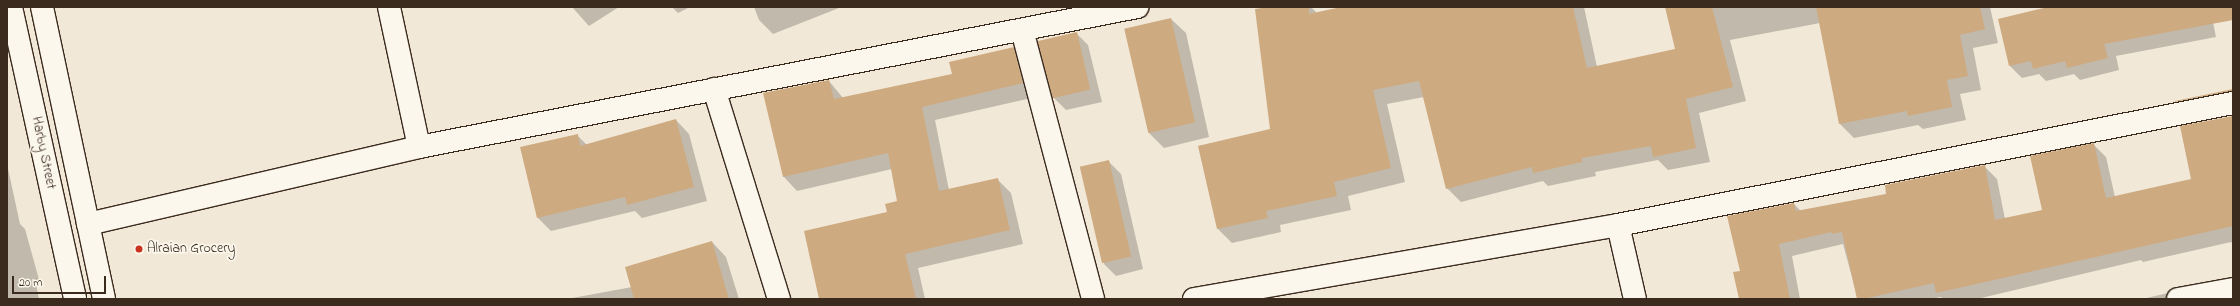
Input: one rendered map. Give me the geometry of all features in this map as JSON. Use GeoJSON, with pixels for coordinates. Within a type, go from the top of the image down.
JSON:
{"type":"FeatureCollection","features":[{"type":"Feature","properties":{"kind":"street","name":"Harby Street"},"geometry":{"type":"LineString","coordinates":[[11,7],[75,299]]}},
{"type":"Feature","properties":{"kind":"street","name":"Harby Street"},"geometry":{"type":"LineString","coordinates":[[42,7],[104,299]]}},
{"type":"Feature","properties":{"kind":"street"},"geometry":{"type":"LineString","coordinates":[[389,7],[419,147]]}},
{"type":"Feature","properties":{"kind":"street"},"geometry":{"type":"LineString","coordinates":[[88,224],[419,147],[1137,7]]}},
{"type":"Feature","properties":{"kind":"street"},"geometry":{"type":"LineString","coordinates":[[1022,30],[1093,299]]}},
{"type":"Feature","properties":{"kind":"street"},"geometry":{"type":"LineString","coordinates":[[714,89],[779,299]]}},
{"type":"Feature","properties":{"kind":"street"},"geometry":{"type":"LineString","coordinates":[[1194,299],[1618,225],[2233,103]]}},
{"type":"Feature","properties":{"kind":"street"},"geometry":{"type":"LineString","coordinates":[[1618,225],[1634,299]]}},
{"type":"Feature","properties":{"kind":"street"},"geometry":{"type":"LineString","coordinates":[[2178,299],[2233,289]]}},
{"type":"Feature","properties":{"kind":"building"},"geometry":{"type":"Polygon","coordinates":[[[1269,7],[1309,7],[1309,14],[1341,7],[1573,7],[1587,68],[1675,49],[1665,7],[1712,7],[1733,87],[1686,99],[1696,148],[1653,157],[1651,146],[1582,158],[1582,162],[1533,173],[1532,167],[1446,189],[1419,81],[1373,90],[1391,168],[1334,182],[1337,196],[1266,211],[1268,218],[1217,229],[1198,146],[1270,129],[1255,9],[1269,7]]]}},
{"type":"Feature","properties":{"kind":"building"},"geometry":{"type":"Polygon","coordinates":[[[1816,7],[1980,7],[1985,29],[1960,35],[1968,76],[1947,80],[1952,107],[1908,116],[1907,111],[1839,124],[1816,7]]]}},
{"type":"Feature","properties":{"kind":"building"},"geometry":{"type":"Polygon","coordinates":[[[2048,7],[2233,7],[2233,20],[2104,44],[2108,58],[2067,68],[2065,61],[2033,69],[2031,61],[2009,66],[1998,19],[2048,7]]]}},
{"type":"Feature","properties":{"kind":"building"},"geometry":{"type":"Polygon","coordinates":[[[1171,18],[1195,122],[1148,133],[1124,29],[1171,18]]]}},
{"type":"Feature","properties":{"kind":"building"},"geometry":{"type":"Polygon","coordinates":[[[1077,32],[1090,89],[1050,99],[1037,41],[1077,32]]]}},
{"type":"Feature","properties":{"kind":"building"},"geometry":{"type":"Polygon","coordinates":[[[1014,47],[1023,83],[922,107],[939,191],[998,178],[1010,230],[905,254],[916,299],[819,299],[804,231],[887,212],[885,204],[897,201],[888,153],[783,177],[763,93],[829,80],[834,99],[952,74],[949,62],[1014,47]]]}},
{"type":"Feature","properties":{"kind":"building"},"geometry":{"type":"Polygon","coordinates":[[[2233,89],[2233,91],[2175,102],[2175,101],[2233,89]]]}},
{"type":"Feature","properties":{"kind":"building"},"geometry":{"type":"Polygon","coordinates":[[[2233,116],[2233,226],[1936,293],[1934,283],[1863,299],[1857,299],[1842,232],[1832,234],[1831,232],[1779,244],[1790,299],[1739,299],[1733,272],[1740,271],[1727,216],[1794,203],[1796,211],[1886,194],[1885,185],[1985,165],[1995,220],[2042,210],[2030,156],[2094,143],[2106,198],[2191,179],[2180,126],[2233,116]]]}},
{"type":"Feature","properties":{"kind":"building"},"geometry":{"type":"Polygon","coordinates":[[[676,119],[694,187],[627,205],[625,197],[537,218],[520,147],[578,134],[580,146],[676,119]]]}},
{"type":"Feature","properties":{"kind":"building"},"geometry":{"type":"Polygon","coordinates":[[[1109,160],[1131,256],[1102,263],[1080,167],[1109,160]]]}},
{"type":"Feature","properties":{"kind":"building"},"geometry":{"type":"Polygon","coordinates":[[[712,241],[729,299],[634,299],[625,267],[712,241]]]}},
{"type":"Feature","properties":{"kind":"place","name":"Alraian Grocery"},"geometry":{"type":"Point","coordinates":[139,249]}}]}
